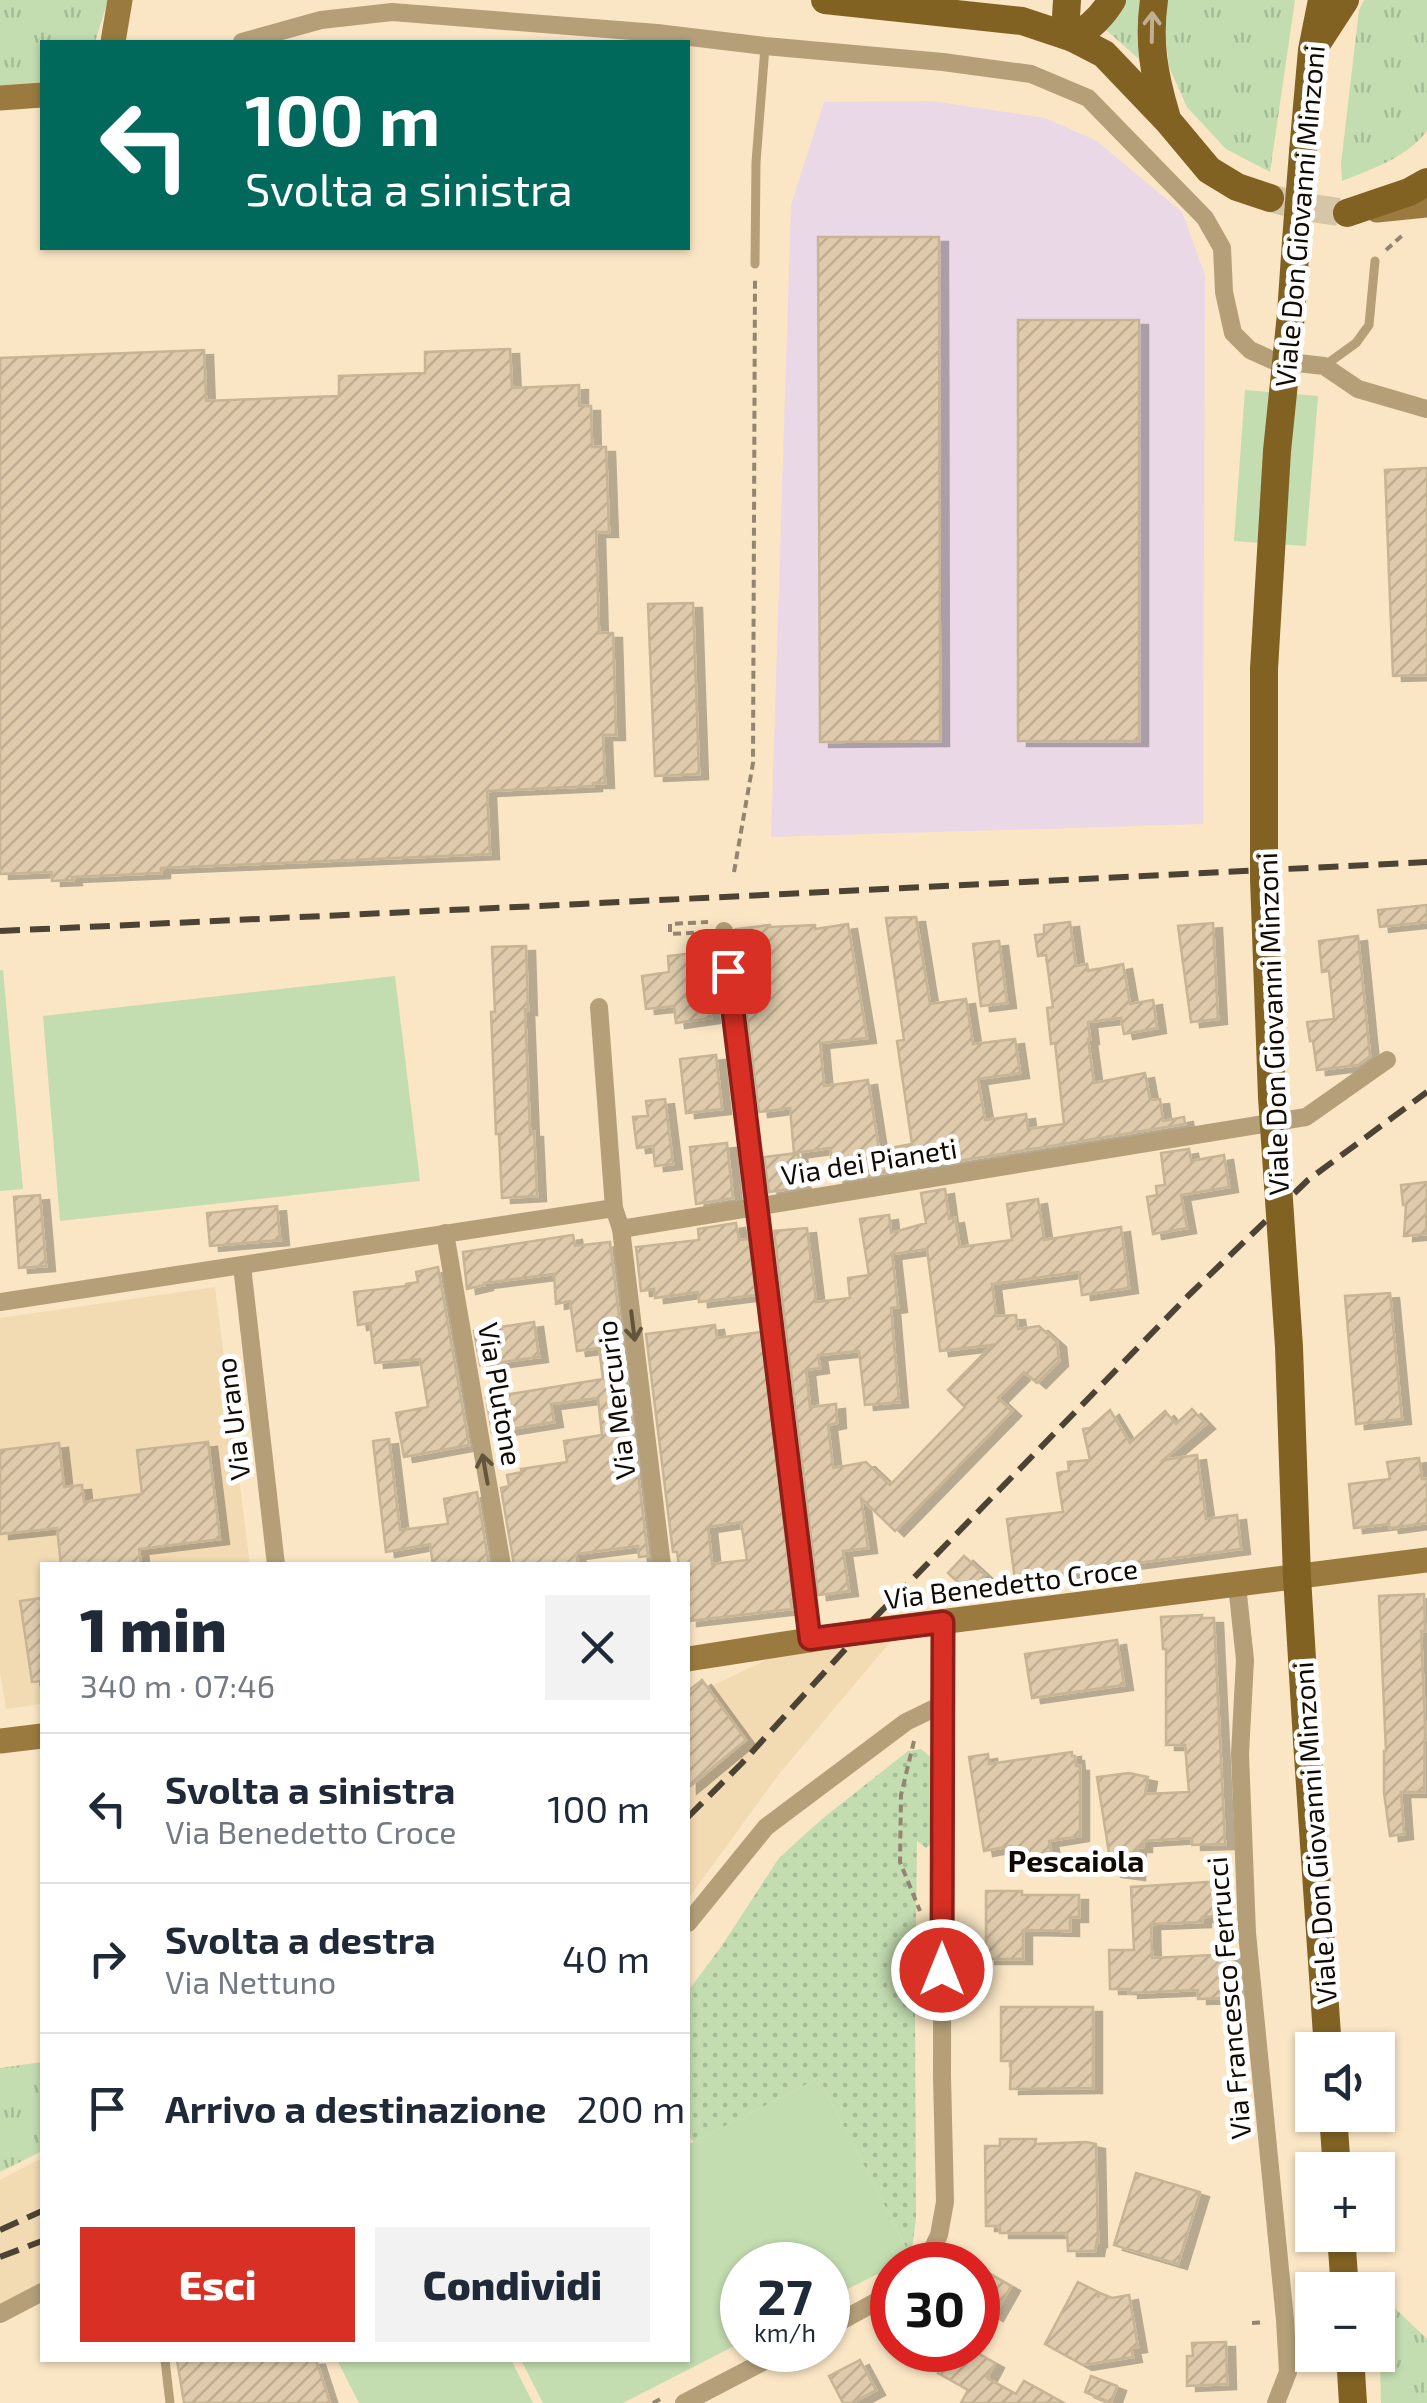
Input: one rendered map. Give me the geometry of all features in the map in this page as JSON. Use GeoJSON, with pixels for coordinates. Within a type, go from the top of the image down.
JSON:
{"type":"FeatureCollection","features":[{"type":"Feature","properties":{"kind":"main road"},"geometry":{"type":"LineString","coordinates":[[113,40],[120,0]]}},
{"type":"Feature","properties":{"kind":"main road"},"geometry":{"type":"LineString","coordinates":[[825,0],[1022,20],[1073,38],[1104,54],[1209,170],[1237,187],[1270,198]]}},
{"type":"Feature","properties":{"kind":"main road"},"geometry":{"type":"LineString","coordinates":[[1067,0],[1066,17],[1073,38]]}},
{"type":"Feature","properties":{"kind":"main road"},"geometry":{"type":"LineString","coordinates":[[1073,38],[1090,29],[1112,0]]}},
{"type":"Feature","properties":{"kind":"main road"},"geometry":{"type":"LineString","coordinates":[[1154,0],[1153,71],[1168,122]]}},
{"type":"Feature","properties":{"kind":"main road"},"geometry":{"type":"LineString","coordinates":[[1311,0],[1312,50]]}},
{"type":"Feature","properties":{"kind":"main road","name":"Viale Don Giovanni Minzoni"},"geometry":{"type":"LineString","coordinates":[[1322,0],[1312,50],[1277,451],[1264,670],[1264,879],[1297,1577],[1327,2032]]}},
{"type":"Feature","properties":{"kind":"main road"},"geometry":{"type":"LineString","coordinates":[[1312,50],[1345,0]]}},
{"type":"Feature","properties":{"kind":"main road"},"geometry":{"type":"LineString","coordinates":[[0,98],[40,96]]}},
{"type":"Feature","properties":{"kind":"main road"},"geometry":{"type":"LineString","coordinates":[[1348,213],[1421,193],[1427,165]]}},
{"type":"Feature","properties":{"kind":"main road","name":"Via Benedetto Croce"},"geometry":{"type":"LineString","coordinates":[[690,1660],[810,1639],[1427,1560]]}},
{"type":"Feature","properties":{"kind":"main road"},"geometry":{"type":"LineString","coordinates":[[0,1742],[40,1736]]}},
{"type":"Feature","properties":{"kind":"main road"},"geometry":{"type":"LineString","coordinates":[[1351,2372],[1353,2403]]}},
{"type":"Feature","properties":{"kind":"street"},"geometry":{"type":"LineString","coordinates":[[249,40],[321,20],[392,12],[657,33],[1030,74],[1088,98],[1204,218],[1222,248],[1224,292],[1233,333],[1250,350],[1272,360],[1324,366],[1358,388],[1427,409]]}},
{"type":"Feature","properties":{"kind":"street"},"geometry":{"type":"LineString","coordinates":[[723,926],[810,1639]]}},
{"type":"Feature","properties":{"kind":"street"},"geometry":{"type":"LineString","coordinates":[[599,1007],[614,1208],[622,1229]]}},
{"type":"Feature","properties":{"kind":"street","name":"Via dei Pianeti"},"geometry":{"type":"LineString","coordinates":[[622,1229],[1306,1118],[1388,1060]]}},
{"type":"Feature","properties":{"kind":"street"},"geometry":{"type":"LineString","coordinates":[[0,1302],[614,1208]]}},
{"type":"Feature","properties":{"kind":"street","name":"Via Mercurio"},"geometry":{"type":"LineString","coordinates":[[622,1229],[662,1562]]}},
{"type":"Feature","properties":{"kind":"street","name":"Via Plutone"},"geometry":{"type":"LineString","coordinates":[[445,1233],[501,1562]]}},
{"type":"Feature","properties":{"kind":"street","name":"Via Urano"},"geometry":{"type":"LineString","coordinates":[[242,1266],[276,1562]]}},
{"type":"Feature","properties":{"kind":"street","name":"Via Francesco Ferrucci"},"geometry":{"type":"LineString","coordinates":[[1237,1585],[1245,1660],[1240,1754],[1247,1933],[1288,2372],[1276,2403]]}},
{"type":"Feature","properties":{"kind":"street"},"geometry":{"type":"LineString","coordinates":[[936,2242],[945,2202],[943,1622]]}},
{"type":"Feature","properties":{"kind":"street"},"geometry":{"type":"LineString","coordinates":[[690,1921],[766,1827],[906,1722],[941,1705]]}},
{"type":"Feature","properties":{"kind":"street"},"geometry":{"type":"LineString","coordinates":[[0,2314],[40,2293]]}},
{"type":"Feature","properties":{"kind":"street"},"geometry":{"type":"LineString","coordinates":[[684,2403],[744,2372]]}},
{"type":"Feature","properties":{"kind":"lane"},"geometry":{"type":"LineString","coordinates":[[755,264],[756,162],[765,46]]}},
{"type":"Feature","properties":{"kind":"lane"},"geometry":{"type":"LineString","coordinates":[[1324,366],[1356,343],[1369,325],[1375,261]]}},
{"type":"Feature","properties":{"kind":"lane"},"geometry":{"type":"LineString","coordinates":[[165,2362],[170,2403]]}},
{"type":"Feature","properties":{"kind":"path"},"geometry":{"type":"LineString","coordinates":[[1375,261],[1412,229]]}},
{"type":"Feature","properties":{"kind":"path"},"geometry":{"type":"LineString","coordinates":[[734,872],[753,763],[755,264]]}},
{"type":"Feature","properties":{"kind":"path"},"geometry":{"type":"LineString","coordinates":[[670,924],[723,926],[670,934],[670,924]]}},
{"type":"Feature","properties":{"kind":"path"},"geometry":{"type":"LineString","coordinates":[[920,1715],[901,1795],[900,1862],[924,1920]]}},
{"type":"Feature","properties":{"kind":"shaded area"},"geometry":{"type":"Polygon","coordinates":[[[932,101],[1045,118],[1097,141],[1182,212],[1205,275],[1203,824],[771,837],[791,205],[824,102],[932,101]]]}},
{"type":"Feature","properties":{"kind":"shaded area"},"geometry":{"type":"Polygon","coordinates":[[[215,1287],[250,1562],[40,1562],[40,1704],[6,1709],[0,1671],[0,1318],[215,1287]]]}},
{"type":"Feature","properties":{"kind":"shaded area"},"geometry":{"type":"Polygon","coordinates":[[[903,1627],[779,1774],[690,1896],[690,1696],[811,1639],[903,1627]]]}},
{"type":"Feature","properties":{"kind":"shaded area"},"geometry":{"type":"Polygon","coordinates":[[[40,2159],[40,2284],[0,2305],[0,2180],[40,2159]]]}},
{"type":"Feature","properties":{"kind":"green space"},"geometry":{"type":"Polygon","coordinates":[[[0,0],[108,0],[96,40],[40,40],[40,82],[0,86],[0,0]]]}},
{"type":"Feature","properties":{"kind":"green space"},"geometry":{"type":"Polygon","coordinates":[[[1123,0],[1141,0],[1140,60],[1105,29],[1123,0]]]}},
{"type":"Feature","properties":{"kind":"green space"},"geometry":{"type":"Polygon","coordinates":[[[1168,0],[1295,0],[1270,172],[1226,149],[1187,107],[1169,67],[1164,23],[1168,0]]]}},
{"type":"Feature","properties":{"kind":"green space"},"geometry":{"type":"Polygon","coordinates":[[[1364,0],[1427,0],[1427,131],[1399,156],[1342,181],[1359,10],[1364,0]]]}},
{"type":"Feature","properties":{"kind":"green space"},"geometry":{"type":"Polygon","coordinates":[[[1245,390],[1318,396],[1306,546],[1234,541],[1245,390]]]}},
{"type":"Feature","properties":{"kind":"green space"},"geometry":{"type":"Polygon","coordinates":[[[0,970],[23,1189],[0,1191],[0,970]]]}},
{"type":"Feature","properties":{"kind":"green space"},"geometry":{"type":"Polygon","coordinates":[[[395,976],[420,1181],[60,1221],[43,1016],[395,976]]]}},
{"type":"Feature","properties":{"kind":"green space"},"geometry":{"type":"Polygon","coordinates":[[[921,1749],[933,1759],[935,1841],[926,1848],[917,1841],[913,2242],[903,2242],[819,2078],[694,2142],[690,2138],[690,1988],[779,1858],[908,1751],[921,1749]]]}},
{"type":"Feature","properties":{"kind":"green space"},"geometry":{"type":"Polygon","coordinates":[[[40,2062],[40,2152],[0,2172],[0,2068],[40,2062]]]}},
{"type":"Feature","properties":{"kind":"green space"},"geometry":{"type":"Polygon","coordinates":[[[819,2078],[903,2242],[870,2242],[870,2278],[850,2288],[850,2242],[720,2242],[720,2353],[623,2403],[543,2403],[522,2362],[690,2362],[690,2144],[819,2078]]]}},
{"type":"Feature","properties":{"kind":"green space"},"geometry":{"type":"Polygon","coordinates":[[[1395,2308],[1427,2339],[1427,2403],[1381,2403],[1380,2372],[1395,2372],[1395,2308]]]}},
{"type":"Feature","properties":{"kind":"green space"},"geometry":{"type":"Polygon","coordinates":[[[338,2362],[512,2362],[533,2403],[359,2403],[338,2362]]]}},
{"type":"Feature","properties":{"kind":"building"},"geometry":{"type":"Polygon","coordinates":[[[818,237],[939,237],[940,741],[820,742],[818,237]]]}},
{"type":"Feature","properties":{"kind":"building"},"geometry":{"type":"Polygon","coordinates":[[[1018,320],[1139,320],[1139,741],[1018,741],[1018,320]]]}},
{"type":"Feature","properties":{"kind":"building"},"geometry":{"type":"Polygon","coordinates":[[[510,349],[512,388],[579,385],[579,406],[591,406],[592,447],[606,447],[609,532],[596,532],[599,633],[613,633],[616,735],[603,735],[605,783],[487,791],[490,854],[161,868],[161,873],[52,881],[52,872],[0,874],[0,358],[204,350],[206,401],[339,396],[339,376],[425,373],[425,352],[510,349]]]}},
{"type":"Feature","properties":{"kind":"building"},"geometry":{"type":"Polygon","coordinates":[[[1427,468],[1427,675],[1393,676],[1385,470],[1427,468]]]}},
{"type":"Feature","properties":{"kind":"building"},"geometry":{"type":"Polygon","coordinates":[[[693,603],[699,774],[655,776],[648,604],[693,603]]]}},
{"type":"Feature","properties":{"kind":"building"},"geometry":{"type":"Polygon","coordinates":[[[1427,905],[1427,922],[1380,927],[1378,910],[1427,905]]]}},
{"type":"Feature","properties":{"kind":"building"},"geometry":{"type":"Polygon","coordinates":[[[916,917],[930,1004],[966,999],[973,1044],[1015,1039],[1020,1073],[978,1079],[985,1120],[1026,1114],[1028,1129],[1064,1124],[1047,1008],[1053,1007],[1046,955],[1038,956],[1035,935],[1044,934],[1044,925],[1070,922],[1076,966],[1087,964],[1088,971],[1123,964],[1130,1004],[1153,1000],[1157,1028],[1124,1034],[1121,1018],[1088,1022],[1094,1083],[1145,1073],[1150,1100],[1160,1099],[1163,1121],[1184,1117],[1185,1124],[835,1181],[830,1148],[794,1153],[790,1108],[759,1112],[736,929],[815,925],[815,929],[848,924],[867,1038],[820,1043],[824,1086],[868,1080],[879,1150],[912,1144],[897,1041],[904,1040],[886,918],[916,917]]]}},
{"type":"Feature","properties":{"kind":"building"},"geometry":{"type":"Polygon","coordinates":[[[1213,923],[1218,1019],[1191,1022],[1178,926],[1213,923]]]}},
{"type":"Feature","properties":{"kind":"building"},"geometry":{"type":"Polygon","coordinates":[[[1358,936],[1370,1056],[1358,1065],[1317,1070],[1307,1022],[1334,1019],[1329,971],[1322,972],[1319,941],[1358,936]]]}},
{"type":"Feature","properties":{"kind":"building"},"geometry":{"type":"Polygon","coordinates":[[[999,941],[1007,1003],[981,1006],[973,944],[999,941]]]}},
{"type":"Feature","properties":{"kind":"building"},"geometry":{"type":"Polygon","coordinates":[[[526,946],[530,1132],[534,1132],[537,1196],[502,1198],[491,1012],[495,1012],[492,947],[526,946]]]}},
{"type":"Feature","properties":{"kind":"building"},"geometry":{"type":"Polygon","coordinates":[[[703,952],[711,1018],[676,1023],[674,1006],[646,1009],[642,976],[669,972],[668,956],[703,952]]]}},
{"type":"Feature","properties":{"kind":"building"},"geometry":{"type":"Polygon","coordinates":[[[716,1055],[722,1109],[686,1113],[680,1059],[716,1055]]]}},
{"type":"Feature","properties":{"kind":"building"},"geometry":{"type":"Polygon","coordinates":[[[665,1099],[673,1164],[655,1166],[653,1146],[637,1148],[633,1117],[648,1116],[646,1101],[665,1099]]]}},
{"type":"Feature","properties":{"kind":"building"},"geometry":{"type":"Polygon","coordinates":[[[727,1143],[733,1198],[696,1204],[690,1147],[727,1143]]]}},
{"type":"Feature","properties":{"kind":"building"},"geometry":{"type":"Polygon","coordinates":[[[1189,1149],[1191,1161],[1224,1155],[1229,1187],[1181,1195],[1187,1228],[1153,1234],[1147,1197],[1157,1195],[1156,1186],[1165,1185],[1161,1153],[1189,1149]]]}},
{"type":"Feature","properties":{"kind":"building"},"geometry":{"type":"Polygon","coordinates":[[[798,1153],[802,1187],[769,1192],[764,1157],[798,1153]]]}},
{"type":"Feature","properties":{"kind":"building"},"geometry":{"type":"Polygon","coordinates":[[[1427,1182],[1426,1234],[1404,1236],[1406,1205],[1401,1185],[1427,1182]]]}},
{"type":"Feature","properties":{"kind":"building"},"geometry":{"type":"Polygon","coordinates":[[[945,1189],[949,1219],[955,1218],[960,1247],[1012,1240],[1007,1204],[1038,1199],[1044,1240],[1121,1227],[1129,1288],[1082,1295],[1079,1272],[992,1284],[996,1316],[1016,1315],[1018,1329],[1039,1326],[1057,1342],[1059,1361],[1037,1383],[1024,1372],[998,1398],[1012,1411],[895,1531],[861,1498],[868,1548],[843,1551],[849,1591],[818,1595],[774,1231],[807,1228],[816,1302],[850,1298],[848,1278],[869,1275],[860,1219],[889,1215],[891,1233],[926,1223],[921,1193],[945,1189]],[[927,1249],[892,1254],[898,1307],[891,1308],[899,1402],[865,1405],[859,1351],[818,1355],[820,1368],[806,1370],[810,1407],[836,1404],[837,1423],[828,1425],[833,1468],[866,1462],[890,1485],[965,1407],[948,1390],[992,1345],[940,1351],[927,1249]]]}},
{"type":"Feature","properties":{"kind":"building"},"geometry":{"type":"Polygon","coordinates":[[[40,1195],[46,1266],[19,1268],[14,1197],[40,1195]]]}},
{"type":"Feature","properties":{"kind":"building"},"geometry":{"type":"Polygon","coordinates":[[[277,1206],[280,1240],[210,1246],[207,1213],[277,1206]]]}},
{"type":"Feature","properties":{"kind":"building"},"geometry":{"type":"Polygon","coordinates":[[[736,1223],[739,1240],[749,1239],[756,1295],[699,1302],[698,1292],[655,1298],[654,1289],[641,1291],[636,1247],[699,1240],[698,1229],[736,1223]]]}},
{"type":"Feature","properties":{"kind":"building"},"geometry":{"type":"Polygon","coordinates":[[[573,1235],[575,1246],[610,1242],[648,1556],[639,1557],[638,1546],[576,1554],[577,1562],[513,1562],[501,1488],[509,1486],[507,1475],[567,1462],[564,1441],[602,1435],[598,1398],[551,1404],[554,1422],[492,1432],[486,1398],[603,1379],[599,1348],[577,1351],[570,1301],[556,1304],[554,1274],[484,1283],[467,1289],[463,1252],[573,1235]]]}},
{"type":"Feature","properties":{"kind":"building"},"geometry":{"type":"Polygon","coordinates":[[[438,1267],[469,1445],[404,1457],[396,1413],[428,1407],[420,1359],[375,1363],[370,1323],[358,1325],[354,1292],[406,1286],[418,1282],[416,1272],[438,1267]]]}},
{"type":"Feature","properties":{"kind":"building"},"geometry":{"type":"Polygon","coordinates":[[[1390,1293],[1402,1419],[1356,1424],[1345,1296],[1390,1293]]]}},
{"type":"Feature","properties":{"kind":"building"},"geometry":{"type":"Polygon","coordinates":[[[534,1322],[539,1357],[480,1365],[474,1331],[534,1322]]]}},
{"type":"Feature","properties":{"kind":"building"},"geometry":{"type":"Polygon","coordinates":[[[715,1325],[717,1338],[761,1332],[792,1609],[690,1621],[690,1562],[679,1562],[677,1552],[673,1552],[646,1334],[715,1325]],[[741,1522],[708,1527],[712,1564],[747,1560],[741,1522]]]}},
{"type":"Feature","properties":{"kind":"building"},"geometry":{"type":"Polygon","coordinates":[[[1192,1409],[1206,1424],[1163,1460],[1197,1455],[1206,1519],[1237,1515],[1241,1549],[1122,1562],[1015,1580],[1007,1519],[1063,1512],[1057,1473],[1069,1471],[1068,1462],[1090,1460],[1083,1429],[1090,1428],[1110,1410],[1130,1443],[1165,1411],[1176,1424],[1192,1409]]]}},
{"type":"Feature","properties":{"kind":"building"},"geometry":{"type":"Polygon","coordinates":[[[389,1439],[400,1530],[448,1524],[444,1499],[477,1492],[489,1562],[433,1562],[430,1544],[386,1552],[373,1441],[389,1439]]]}},
{"type":"Feature","properties":{"kind":"building"},"geometry":{"type":"Polygon","coordinates":[[[208,1442],[220,1539],[139,1549],[141,1562],[61,1562],[57,1528],[0,1534],[0,1450],[59,1443],[64,1487],[82,1485],[84,1502],[142,1494],[137,1450],[208,1442]]]}},
{"type":"Feature","properties":{"kind":"building"},"geometry":{"type":"Polygon","coordinates":[[[1419,1458],[1422,1479],[1427,1479],[1427,1523],[1354,1528],[1349,1484],[1390,1479],[1387,1462],[1419,1458]]]}},
{"type":"Feature","properties":{"kind":"building"},"geometry":{"type":"Polygon","coordinates":[[[964,1556],[985,1575],[968,1592],[948,1573],[964,1556]]]}},
{"type":"Feature","properties":{"kind":"building"},"geometry":{"type":"Polygon","coordinates":[[[1424,1594],[1424,1792],[1401,1792],[1404,1834],[1390,1836],[1384,1793],[1386,1751],[1379,1596],[1424,1594]]]}},
{"type":"Feature","properties":{"kind":"building"},"geometry":{"type":"Polygon","coordinates":[[[40,1598],[40,1681],[32,1682],[20,1601],[40,1598]]]}},
{"type":"Feature","properties":{"kind":"building"},"geometry":{"type":"Polygon","coordinates":[[[1202,1615],[1201,1618],[1214,1618],[1225,1844],[1192,1845],[1192,1838],[1143,1841],[1143,1847],[1137,1847],[1136,1875],[1112,1872],[1097,1777],[1129,1773],[1148,1777],[1145,1794],[1189,1792],[1185,1745],[1166,1745],[1166,1649],[1161,1617],[1202,1615]]]}},
{"type":"Feature","properties":{"kind":"building"},"geometry":{"type":"Polygon","coordinates":[[[1117,1640],[1124,1685],[1032,1698],[1025,1654],[1117,1640]]]}},
{"type":"Feature","properties":{"kind":"building"},"geometry":{"type":"Polygon","coordinates":[[[702,1680],[746,1740],[690,1786],[690,1689],[702,1680]]]}},
{"type":"Feature","properties":{"kind":"building"},"geometry":{"type":"Polygon","coordinates":[[[1072,1752],[1076,1766],[1080,1766],[1080,1836],[1049,1841],[1051,1852],[1013,1857],[1011,1846],[984,1851],[969,1757],[988,1754],[989,1764],[1072,1752]]]}},
{"type":"Feature","properties":{"kind":"building"},"geometry":{"type":"Polygon","coordinates":[[[1222,1881],[1224,1916],[1202,1917],[1202,1922],[1151,1924],[1152,1958],[1232,1954],[1234,1998],[1198,1999],[1198,1990],[1129,1993],[1129,1989],[1110,1989],[1109,1950],[1134,1950],[1131,1887],[1222,1881]]]}},
{"type":"Feature","properties":{"kind":"building"},"geometry":{"type":"Polygon","coordinates":[[[986,1891],[1079,1895],[1079,1917],[1070,1917],[1070,1931],[1023,1930],[1023,1959],[986,1959],[986,1891]]]}},
{"type":"Feature","properties":{"kind":"building"},"geometry":{"type":"Polygon","coordinates":[[[1001,2007],[1093,2007],[1093,2088],[1010,2089],[1011,2061],[1001,2061],[1001,2007]]]}},
{"type":"Feature","properties":{"kind":"building"},"geometry":{"type":"Polygon","coordinates":[[[1000,2139],[1036,2139],[1035,2144],[1096,2144],[1095,2251],[1068,2251],[1067,2233],[1000,2233],[1000,2226],[986,2226],[985,2146],[1000,2146],[1000,2139]]]}},
{"type":"Feature","properties":{"kind":"building"},"geometry":{"type":"Polygon","coordinates":[[[1136,2173],[1200,2192],[1178,2264],[1114,2245],[1136,2173]]]}},
{"type":"Feature","properties":{"kind":"building"},"geometry":{"type":"Polygon","coordinates":[[[1000,2280],[1011,2286],[1000,2305],[1000,2280]]]}},
{"type":"Feature","properties":{"kind":"building"},"geometry":{"type":"Polygon","coordinates":[[[1078,2282],[1098,2292],[1098,2298],[1100,2293],[1112,2298],[1129,2295],[1138,2347],[1131,2348],[1133,2357],[1083,2365],[1045,2344],[1078,2282]]]}},
{"type":"Feature","properties":{"kind":"building"},"geometry":{"type":"Polygon","coordinates":[[[1226,2342],[1227,2384],[1187,2386],[1187,2356],[1193,2356],[1192,2343],[1226,2342]]]}},
{"type":"Feature","properties":{"kind":"building"},"geometry":{"type":"Polygon","coordinates":[[[860,2360],[876,2390],[852,2403],[843,2403],[829,2376],[850,2372],[850,2365],[860,2360]]]}},
{"type":"Feature","properties":{"kind":"building"},"geometry":{"type":"Polygon","coordinates":[[[177,2362],[317,2362],[330,2403],[184,2403],[177,2362]]]}},
{"type":"Feature","properties":{"kind":"building"},"geometry":{"type":"Polygon","coordinates":[[[990,2372],[987,2378],[1016,2394],[1024,2381],[1064,2403],[961,2403],[968,2390],[938,2373],[990,2372]]]}},
{"type":"Feature","properties":{"kind":"building"},"geometry":{"type":"Polygon","coordinates":[[[1091,2376],[1117,2386],[1111,2403],[1085,2392],[1091,2376]]]}},
{"type":"Feature","properties":{"kind":"tunnel"},"geometry":{"type":"LineString","coordinates":[[1270,198],[1347,213]]}},
{"type":"Feature","properties":{"kind":"railway"},"geometry":{"type":"LineString","coordinates":[[0,931],[1427,862]]}},
{"type":"Feature","properties":{"kind":"railway"},"geometry":{"type":"LineString","coordinates":[[690,1815],[861,1632],[1188,1296],[1308,1180],[1427,1092]]}},
{"type":"Feature","properties":{"kind":"railway"},"geometry":{"type":"LineString","coordinates":[[0,2230],[40,2212]]}},
{"type":"Feature","properties":{"kind":"railway"},"geometry":{"type":"LineString","coordinates":[[0,2257],[40,2242]]}},
{"type":"Feature","properties":{"kind":"district","name":"Pescaiola"},"geometry":{"type":"Point","coordinates":[1076,1860]}},
{"type":"Feature","properties":{"kind":"route"},"geometry":{"type":"LineString","coordinates":[[728,971],[810,1639],[943,1622],[942,1970]]}}]}
